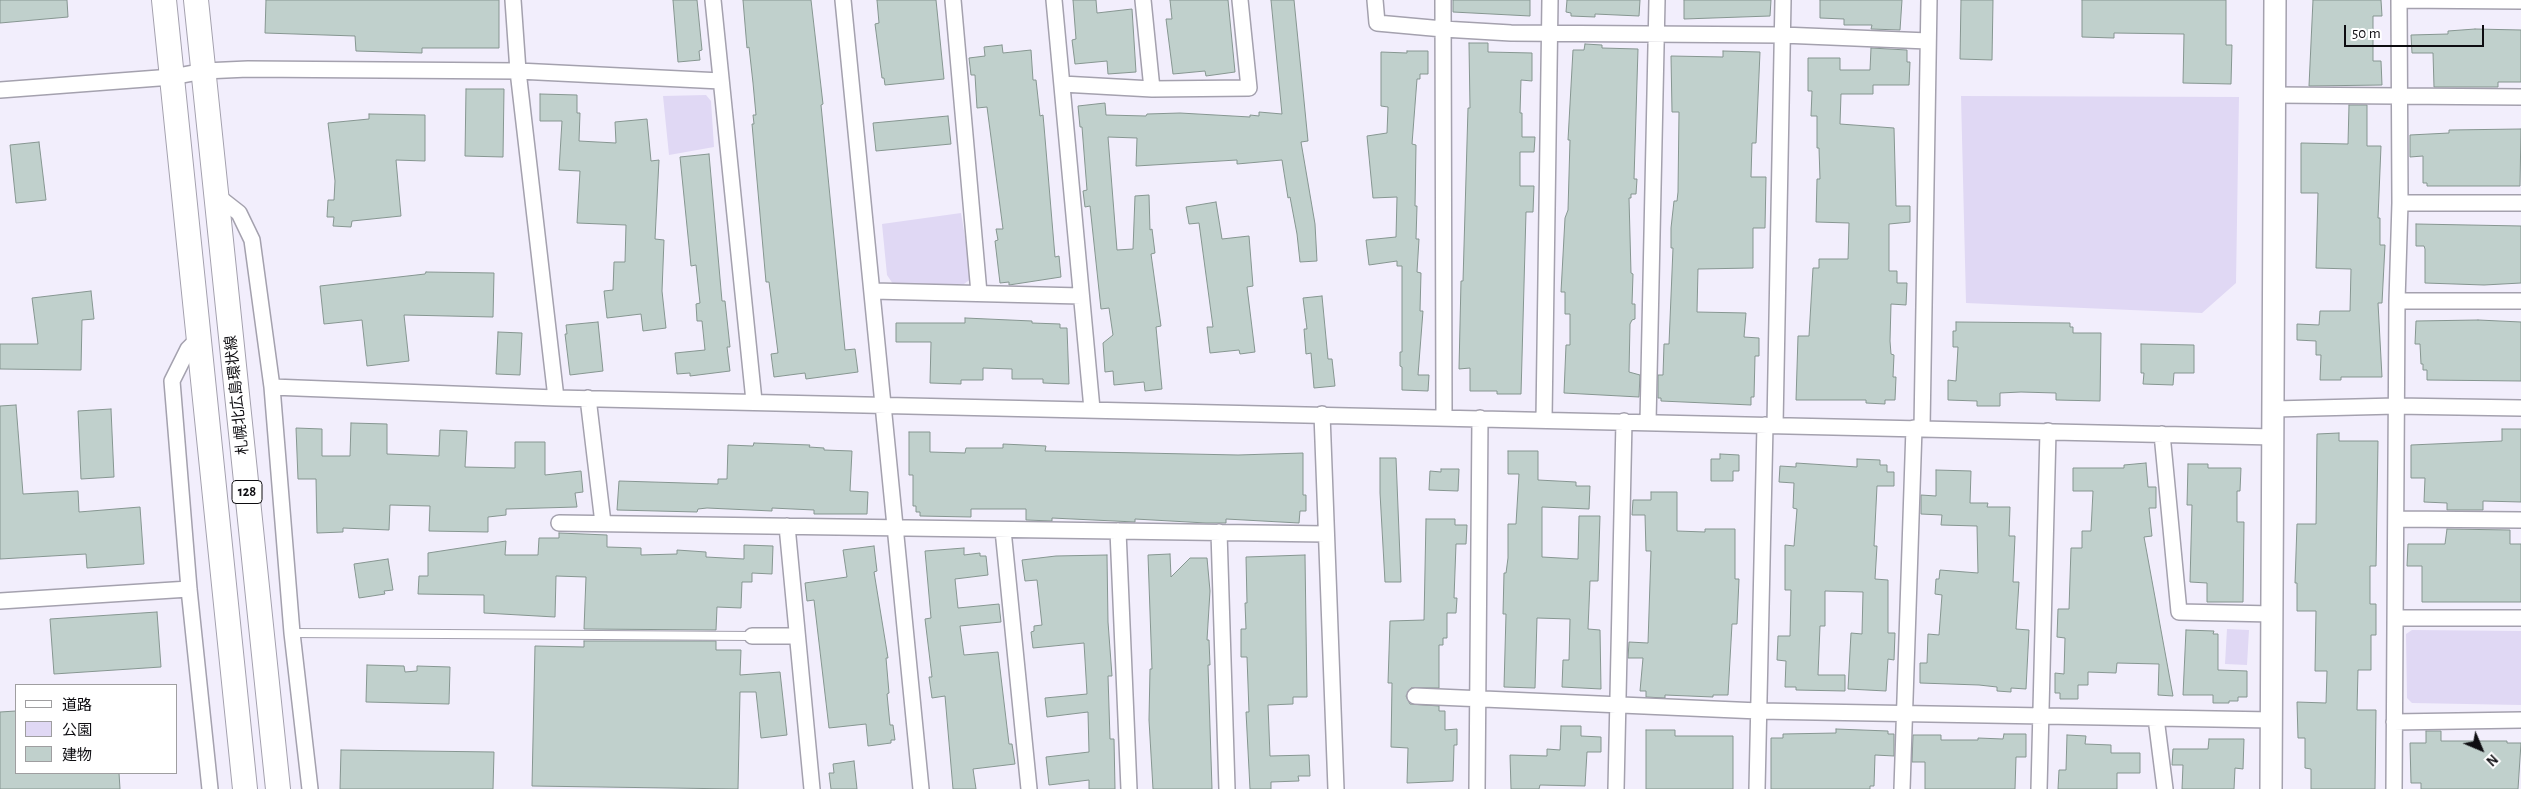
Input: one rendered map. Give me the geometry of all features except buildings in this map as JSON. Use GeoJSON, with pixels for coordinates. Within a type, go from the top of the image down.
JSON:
{"type":"FeatureCollection","features":[{"type":"Feature","properties":{"kind":"main road","name":"札幌北広島環状線"},"geometry":{"type":"LineString","coordinates":[[164,0],[245,789]]}},
{"type":"Feature","properties":{"kind":"main road","name":"札幌北広島環状線"},"geometry":{"type":"LineString","coordinates":[[196,0],[278,789]]}},
{"type":"Feature","properties":{"kind":"street"},"geometry":{"type":"LineString","coordinates":[[513,0],[518,71],[556,398]]}},
{"type":"Feature","properties":{"kind":"street"},"geometry":{"type":"LineString","coordinates":[[713,0],[754,401]]}},
{"type":"Feature","properties":{"kind":"street"},"geometry":{"type":"LineString","coordinates":[[843,0],[921,789]]}},
{"type":"Feature","properties":{"kind":"street"},"geometry":{"type":"LineString","coordinates":[[954,0],[979,293]]}},
{"type":"Feature","properties":{"kind":"street"},"geometry":{"type":"LineString","coordinates":[[1054,0],[1092,409]]}},
{"type":"Feature","properties":{"kind":"street"},"geometry":{"type":"LineString","coordinates":[[1143,0],[1152,89]]}},
{"type":"Feature","properties":{"kind":"street"},"geometry":{"type":"LineString","coordinates":[[1062,84],[1152,89],[1249,88],[1240,0]]}},
{"type":"Feature","properties":{"kind":"street"},"geometry":{"type":"LineString","coordinates":[[1375,0],[1377,23],[1443,29],[1549,34],[1782,35],[1928,41]]}},
{"type":"Feature","properties":{"kind":"street"},"geometry":{"type":"LineString","coordinates":[[1443,0],[1444,417]]}},
{"type":"Feature","properties":{"kind":"street"},"geometry":{"type":"LineString","coordinates":[[1544,420],[1550,0]]}},
{"type":"Feature","properties":{"kind":"street"},"geometry":{"type":"LineString","coordinates":[[1648,422],[1657,0]]}},
{"type":"Feature","properties":{"kind":"street"},"geometry":{"type":"LineString","coordinates":[[1757,789],[1783,0]]}},
{"type":"Feature","properties":{"kind":"street"},"geometry":{"type":"LineString","coordinates":[[1902,789],[1903,714],[1918,428],[1929,0]]}},
{"type":"Feature","properties":{"kind":"street"},"geometry":{"type":"LineString","coordinates":[[2271,789],[2275,0]]}},
{"type":"Feature","properties":{"kind":"street"},"geometry":{"type":"LineString","coordinates":[[2394,789],[2397,301],[2400,203],[2399,0],[2521,1]]}},
{"type":"Feature","properties":{"kind":"street"},"geometry":{"type":"LineString","coordinates":[[0,90],[172,77],[204,71],[248,68],[518,71],[721,81]]}},
{"type":"Feature","properties":{"kind":"street"},"geometry":{"type":"LineString","coordinates":[[2275,95],[2521,97]]}},
{"type":"Feature","properties":{"kind":"street"},"geometry":{"type":"LineString","coordinates":[[216,195],[239,213],[252,240],[272,387],[292,633],[310,789]]}},
{"type":"Feature","properties":{"kind":"street"},"geometry":{"type":"LineString","coordinates":[[2400,203],[2521,203]]}},
{"type":"Feature","properties":{"kind":"street"},"geometry":{"type":"LineString","coordinates":[[873,291],[1081,296]]}},
{"type":"Feature","properties":{"kind":"street"},"geometry":{"type":"LineString","coordinates":[[2397,301],[2521,301]]}},
{"type":"Feature","properties":{"kind":"street"},"geometry":{"type":"LineString","coordinates":[[200,337],[188,349],[172,381],[189,589],[210,789]]}},
{"type":"Feature","properties":{"kind":"street"},"geometry":{"type":"LineString","coordinates":[[272,387],[556,398],[2274,436]]}},
{"type":"Feature","properties":{"kind":"street"},"geometry":{"type":"LineString","coordinates":[[588,398],[603,523]]}},
{"type":"Feature","properties":{"kind":"street"},"geometry":{"type":"LineString","coordinates":[[2274,409],[2396,406],[2521,408]]}},
{"type":"Feature","properties":{"kind":"street"},"geometry":{"type":"LineString","coordinates":[[1322,414],[1336,789]]}},
{"type":"Feature","properties":{"kind":"street"},"geometry":{"type":"LineString","coordinates":[[1477,789],[1480,418]]}},
{"type":"Feature","properties":{"kind":"street"},"geometry":{"type":"LineString","coordinates":[[1616,789],[1624,422]]}},
{"type":"Feature","properties":{"kind":"street"},"geometry":{"type":"LineString","coordinates":[[2039,789],[2048,431]]}},
{"type":"Feature","properties":{"kind":"street"},"geometry":{"type":"LineString","coordinates":[[2162,434],[2179,612],[2273,614]]}},
{"type":"Feature","properties":{"kind":"street"},"geometry":{"type":"LineString","coordinates":[[2396,519],[2521,520]]}},
{"type":"Feature","properties":{"kind":"street"},"geometry":{"type":"LineString","coordinates":[[559,523],[1326,534]]}},
{"type":"Feature","properties":{"kind":"street"},"geometry":{"type":"LineString","coordinates":[[786,526],[812,789]]}},
{"type":"Feature","properties":{"kind":"street"},"geometry":{"type":"LineString","coordinates":[[1003,530],[1029,789]]}},
{"type":"Feature","properties":{"kind":"street"},"geometry":{"type":"LineString","coordinates":[[1118,531],[1129,789]]}},
{"type":"Feature","properties":{"kind":"street"},"geometry":{"type":"LineString","coordinates":[[1220,532],[1227,789]]}},
{"type":"Feature","properties":{"kind":"street"},"geometry":{"type":"LineString","coordinates":[[0,601],[189,589]]}},
{"type":"Feature","properties":{"kind":"street"},"geometry":{"type":"LineString","coordinates":[[2395,618],[2521,618]]}},
{"type":"Feature","properties":{"kind":"street"},"geometry":{"type":"LineString","coordinates":[[752,636],[797,636]]}},
{"type":"Feature","properties":{"kind":"street"},"geometry":{"type":"LineString","coordinates":[[1415,696],[1759,711],[2272,720]]}},
{"type":"Feature","properties":{"kind":"street"},"geometry":{"type":"LineString","coordinates":[[2156,718],[2165,789]]}},
{"type":"Feature","properties":{"kind":"street"},"geometry":{"type":"LineString","coordinates":[[2394,722],[2521,720]]}},
{"type":"Feature","properties":{"kind":"lane"},"geometry":{"type":"LineString","coordinates":[[292,633],[752,636]]}},
{"type":"Feature","properties":{"kind":"green space"},"geometry":{"type":"Polygon","coordinates":[[[706,95],[711,101],[714,147],[669,155],[663,96],[706,95]]]}},
{"type":"Feature","properties":{"kind":"green space"},"geometry":{"type":"Polygon","coordinates":[[[1961,96],[2239,97],[2236,283],[2202,313],[1966,303],[1961,96]]]}},
{"type":"Feature","properties":{"kind":"green space"},"geometry":{"type":"Polygon","coordinates":[[[961,213],[972,278],[964,284],[893,284],[887,275],[882,224],[961,213]]]}},
{"type":"Feature","properties":{"kind":"green space"},"geometry":{"type":"Polygon","coordinates":[[[2227,629],[2249,630],[2247,665],[2225,664],[2227,629]]]}},
{"type":"Feature","properties":{"kind":"green space"},"geometry":{"type":"Polygon","coordinates":[[[2412,630],[2521,631],[2521,705],[2412,703],[2407,698],[2406,634],[2412,630]]]}}]}
